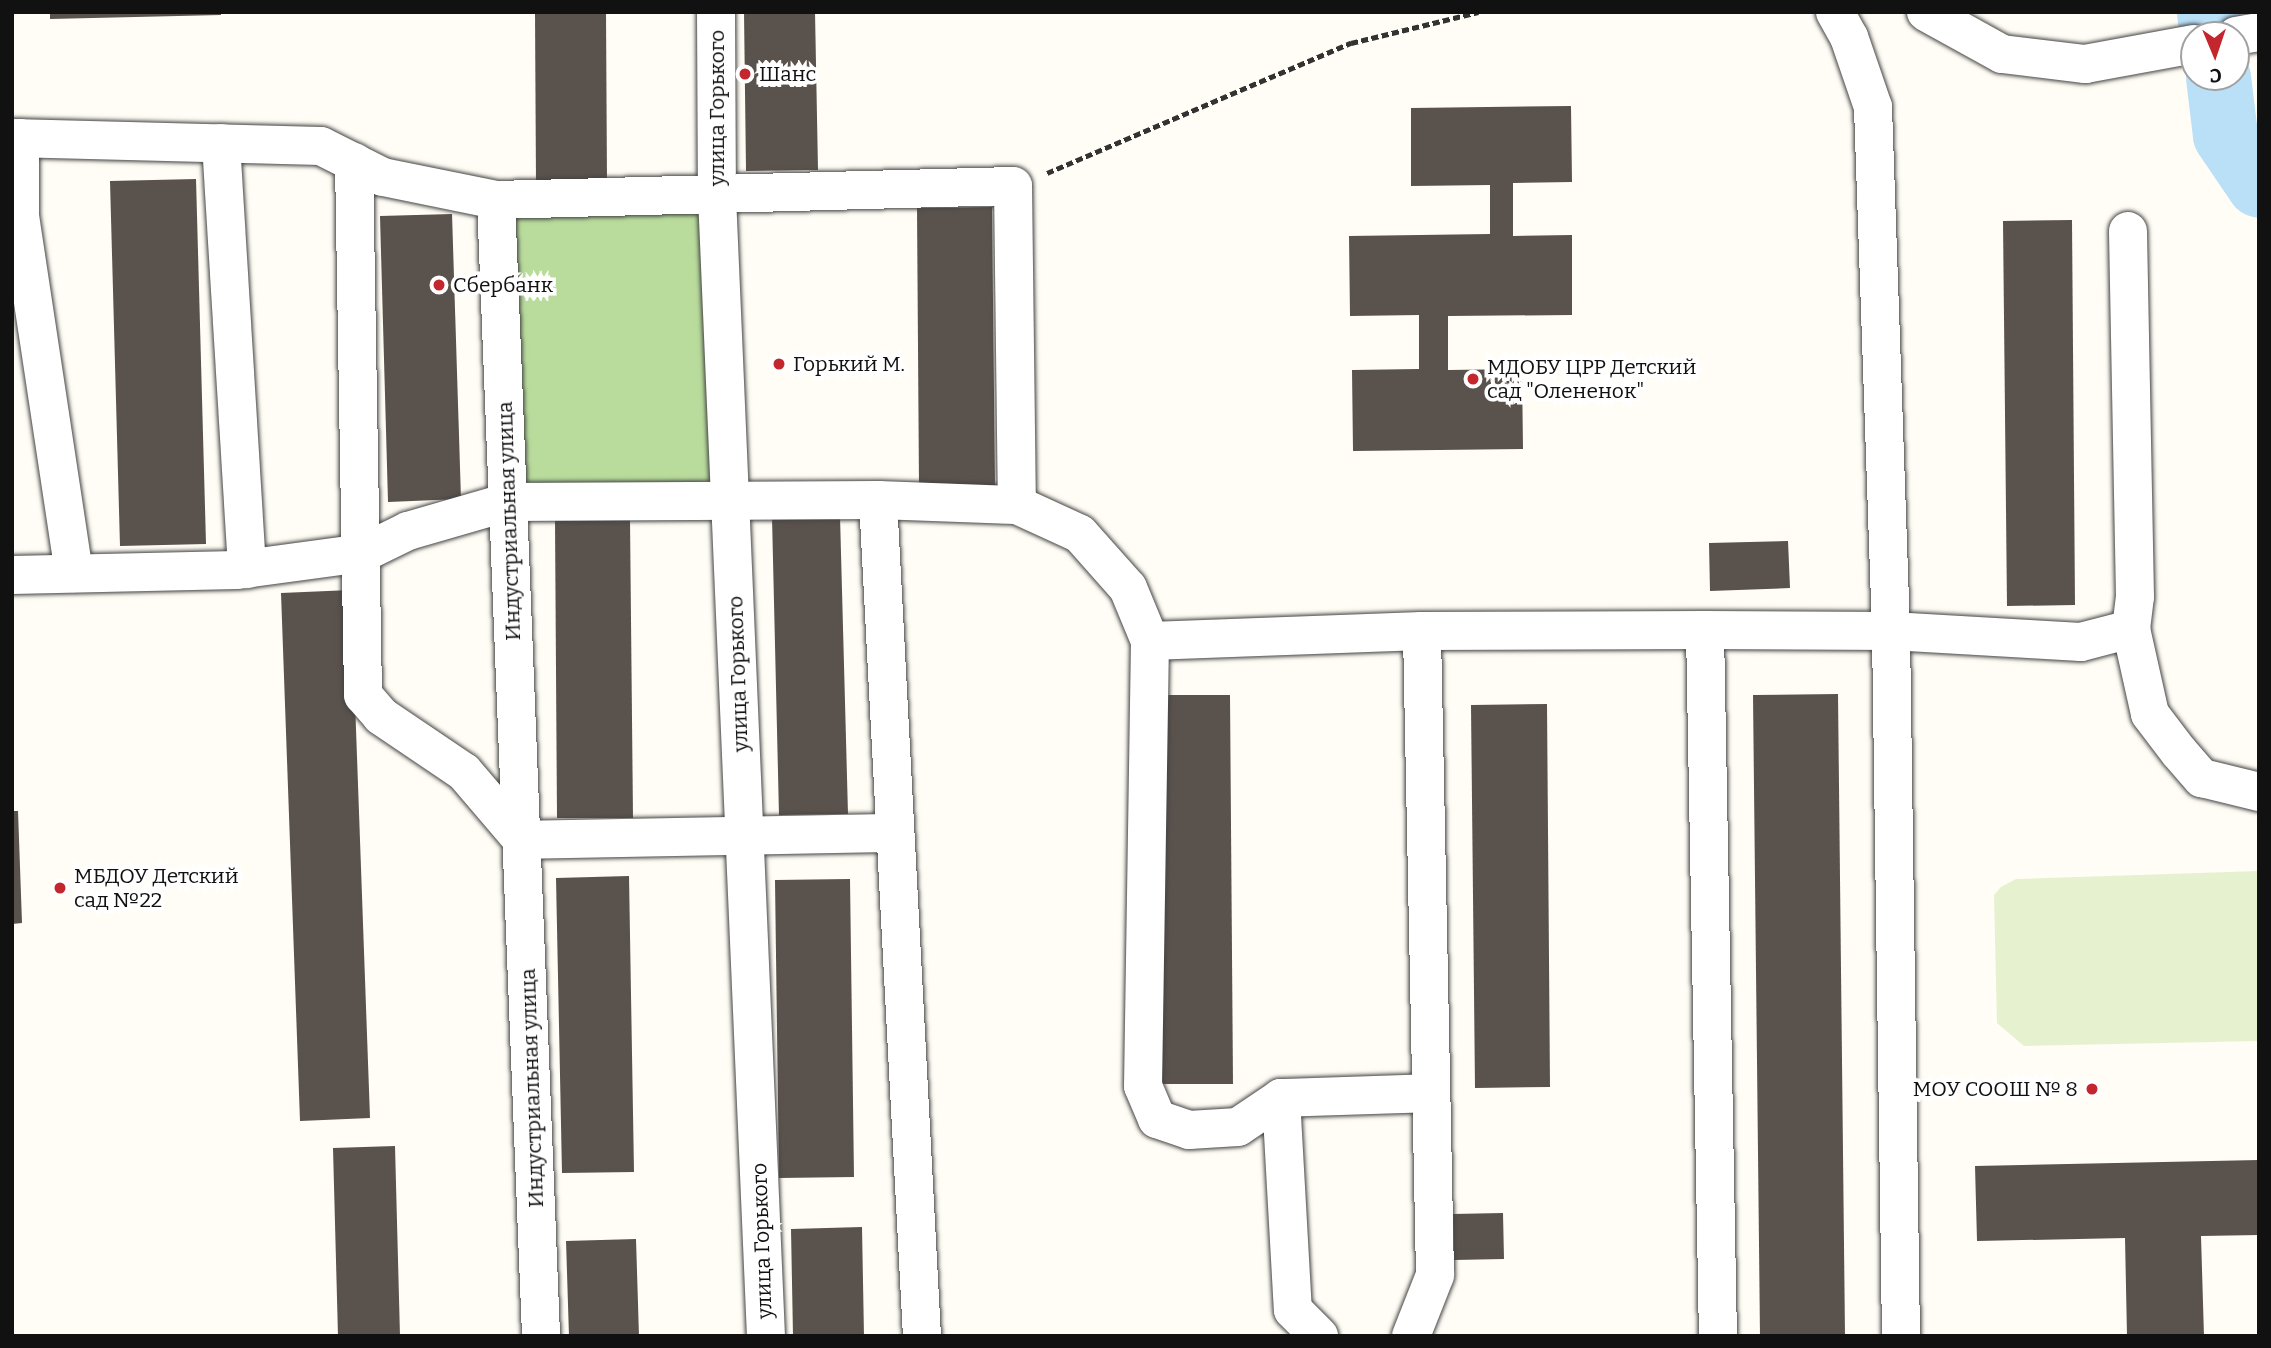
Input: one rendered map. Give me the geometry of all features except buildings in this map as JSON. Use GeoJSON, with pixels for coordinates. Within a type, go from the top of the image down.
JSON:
{"type":"FeatureCollection","features":[{"type":"Feature","properties":{"kind":"street","name":"улица Горького"},"geometry":{"type":"LineString","coordinates":[[716,12],[717,196],[766,1336]]}},
{"type":"Feature","properties":{"kind":"street"},"geometry":{"type":"LineString","coordinates":[[1835,12],[1849,37],[1873,107],[1891,631],[1901,1336]]}},
{"type":"Feature","properties":{"kind":"street"},"geometry":{"type":"LineString","coordinates":[[1926,12],[2001,54],[2029,58],[2085,64],[2180,47]]}},
{"type":"Feature","properties":{"kind":"street"},"geometry":{"type":"LineString","coordinates":[[74,573],[20,216],[16,138],[321,146],[383,177],[496,200],[1013,186],[1017,505]]}},
{"type":"Feature","properties":{"kind":"street"},"geometry":{"type":"LineString","coordinates":[[221,144],[247,569]]}},
{"type":"Feature","properties":{"kind":"street"},"geometry":{"type":"LineString","coordinates":[[354,162],[363,553],[363,695],[381,716],[464,772],[522,840],[895,833]]}},
{"type":"Feature","properties":{"kind":"street","name":"Индустриальная улица"},"geometry":{"type":"LineString","coordinates":[[496,200],[541,1336]]}},
{"type":"Feature","properties":{"kind":"street"},"geometry":{"type":"LineString","coordinates":[[2128,232],[2135,597],[2131,629],[2150,714],[2202,778],[2259,792]]}},
{"type":"Feature","properties":{"kind":"street"},"geometry":{"type":"LineString","coordinates":[[12,575],[247,569],[363,553],[408,531],[508,502],[730,497],[1017,505],[1080,534],[1128,588],[1150,641],[1143,1086],[1157,1119],[1189,1130],[1238,1127],[1281,1098],[1431,1093]]}},
{"type":"Feature","properties":{"kind":"street"},"geometry":{"type":"LineString","coordinates":[[878,500],[922,1336]]}},
{"type":"Feature","properties":{"kind":"street"},"geometry":{"type":"LineString","coordinates":[[1150,641],[1422,631],[1706,630],[1891,631],[2081,642],[2131,629]]}},
{"type":"Feature","properties":{"kind":"street"},"geometry":{"type":"LineString","coordinates":[[1706,630],[1718,1336]]}},
{"type":"Feature","properties":{"kind":"street"},"geometry":{"type":"LineString","coordinates":[[1411,1336],[1435,1275],[1422,631]]}},
{"type":"Feature","properties":{"kind":"street"},"geometry":{"type":"LineString","coordinates":[[1281,1098],[1293,1310],[1319,1336]]}},
{"type":"Feature","properties":{"kind":"path"},"geometry":{"type":"LineString","coordinates":[[1013,186],[1115,148],[1351,43],[1478,12]]}},
{"type":"Feature","properties":{"kind":"green space"},"geometry":{"type":"Polygon","coordinates":[[[717,196],[730,497],[508,502],[496,200],[717,196]]]}},
{"type":"Feature","properties":{"kind":"green space"},"geometry":{"type":"Polygon","coordinates":[[[2259,871],[2259,1041],[2024,1046],[1997,1023],[1994,895],[2001,887],[2016,879],[2259,871]]]}},
{"type":"Feature","properties":{"kind":"waterway"},"geometry":{"type":"LineString","coordinates":[[2209,12],[2210,21]]}},
{"type":"Feature","properties":{"kind":"waterway"},"geometry":{"type":"LineString","coordinates":[[2220,91],[2225,135],[2259,185]]}},
{"type":"Feature","properties":{"kind":"place","name":"Шанс"},"geometry":{"type":"Point","coordinates":[745,74]}},
{"type":"Feature","properties":{"kind":"place","name":"Сбербанк"},"geometry":{"type":"Point","coordinates":[439,285]}},
{"type":"Feature","properties":{"kind":"place","name":"Горький М."},"geometry":{"type":"Point","coordinates":[779,364]}},
{"type":"Feature","properties":{"kind":"place","name":"МДОБУ ЦРР Детский сад \"Олененок\""},"geometry":{"type":"Point","coordinates":[1473,379]}},
{"type":"Feature","properties":{"kind":"place","name":"МБДОУ Детский сад №22"},"geometry":{"type":"Point","coordinates":[60,888]}},
{"type":"Feature","properties":{"kind":"place","name":"МОУ СООШ № 8"},"geometry":{"type":"Point","coordinates":[2092,1089]}}]}
